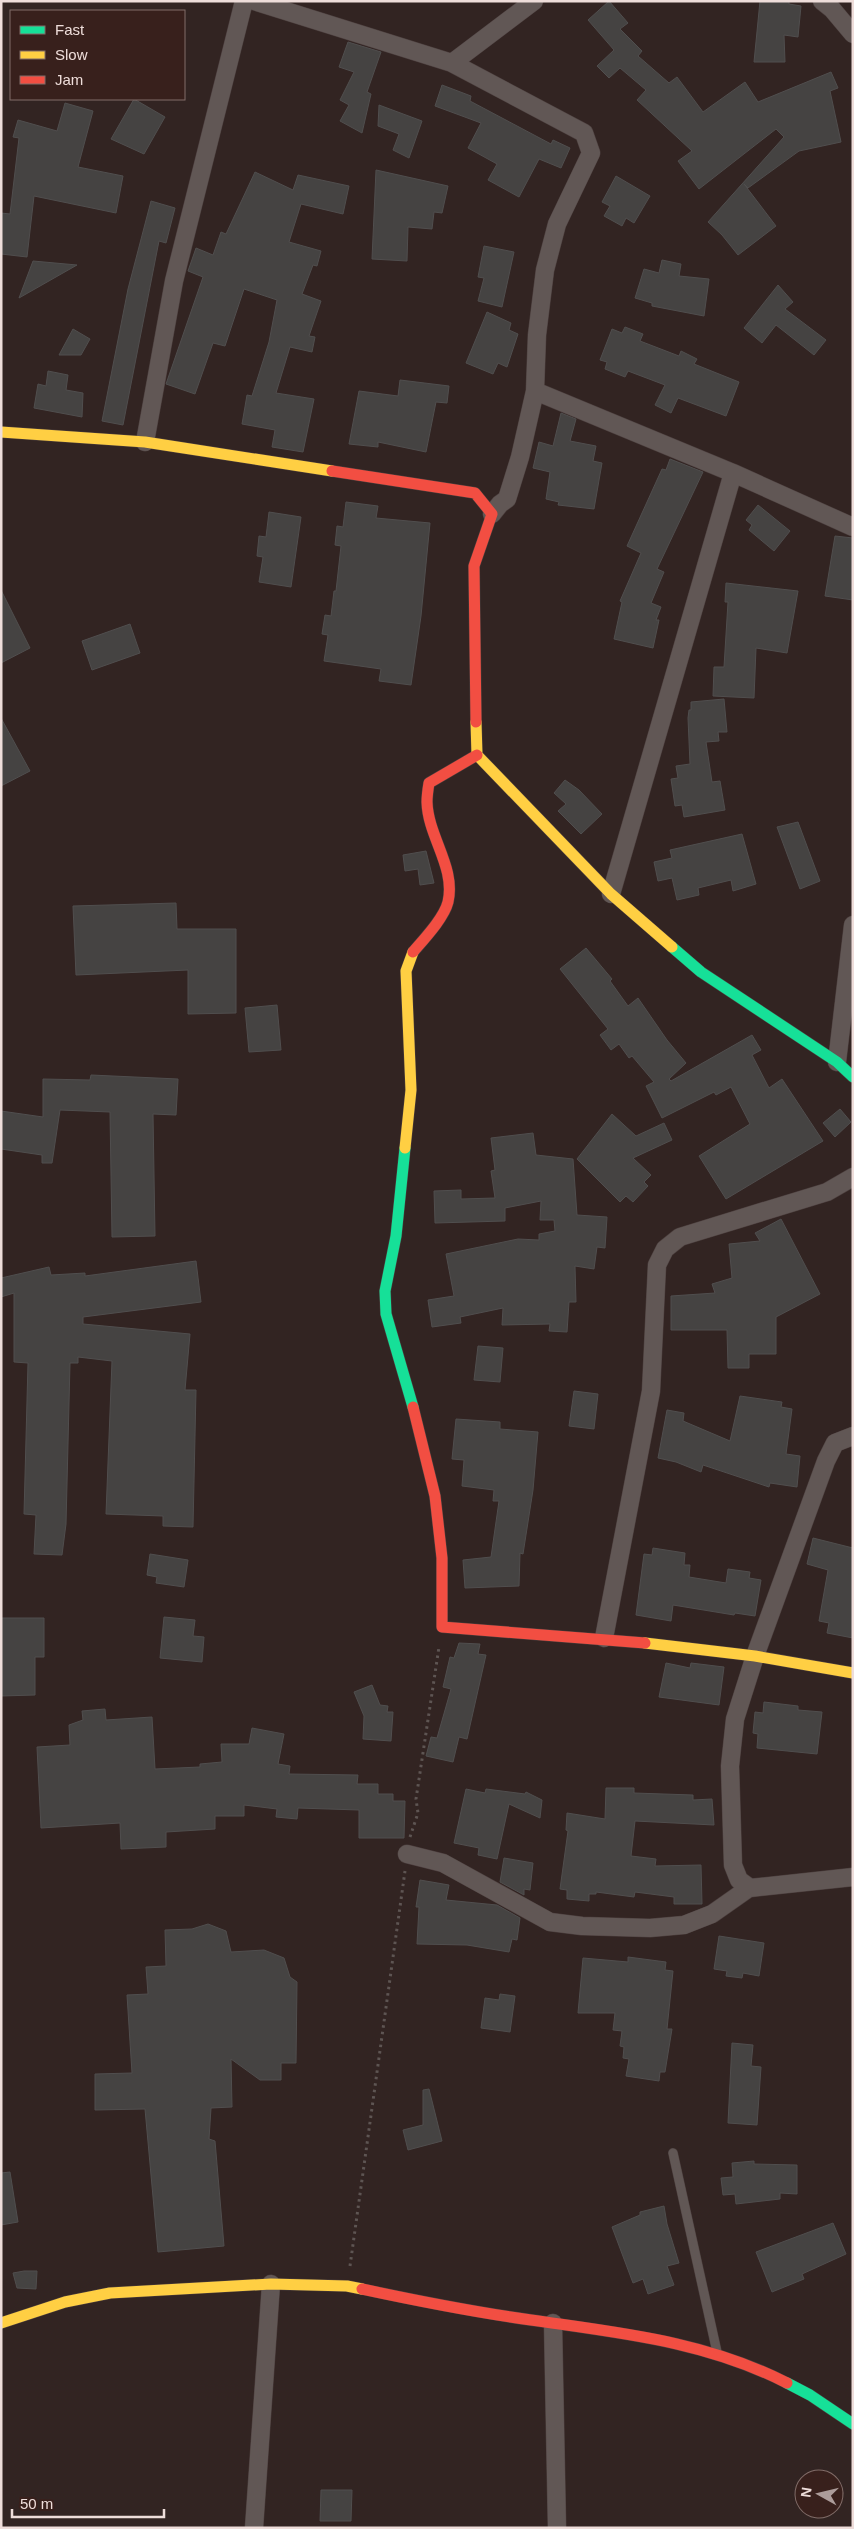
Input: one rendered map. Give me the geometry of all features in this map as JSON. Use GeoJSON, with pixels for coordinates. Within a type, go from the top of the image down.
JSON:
{"type":"FeatureCollection","features":[{"type":"Feature","properties":{"kind":"street"},"geometry":{"type":"LineString","coordinates":[[145,442],[174,280],[244,1]]}},
{"type":"Feature","properties":{"kind":"street"},"geometry":{"type":"LineString","coordinates":[[254,1],[452,63],[584,133],[591,153],[557,224],[545,270],[537,335],[535,391],[520,457],[507,500],[500,504],[492,514],[474,566],[477,755],[611,894],[701,972],[837,1062],[853,1077]]}},
{"type":"Feature","properties":{"kind":"street"},"geometry":{"type":"LineString","coordinates":[[452,63],[534,1]]}},
{"type":"Feature","properties":{"kind":"street"},"geometry":{"type":"LineString","coordinates":[[822,1],[832,9],[853,34]]}},
{"type":"Feature","properties":{"kind":"street"},"geometry":{"type":"LineString","coordinates":[[535,391],[733,474],[853,527]]}},
{"type":"Feature","properties":{"kind":"street"},"geometry":{"type":"LineString","coordinates":[[1,432],[145,442],[475,493],[492,514]]}},
{"type":"Feature","properties":{"kind":"street"},"geometry":{"type":"LineString","coordinates":[[611,894],[733,474]]}},
{"type":"Feature","properties":{"kind":"street"},"geometry":{"type":"LineString","coordinates":[[477,755],[429,783],[427,802],[431,823],[450,875],[448,903],[433,928],[411,954],[406,971],[411,1090],[396,1236],[385,1291],[386,1314],[412,1402],[435,1496],[442,1558],[442,1627],[604,1638],[755,1656],[853,1673]]}},
{"type":"Feature","properties":{"kind":"street"},"geometry":{"type":"LineString","coordinates":[[837,1062],[853,926]]}},
{"type":"Feature","properties":{"kind":"street"},"geometry":{"type":"LineString","coordinates":[[604,1638],[651,1391],[654,1284],[657,1265],[665,1249],[680,1237],[827,1192],[853,1177]]}},
{"type":"Feature","properties":{"kind":"street"},"geometry":{"type":"LineString","coordinates":[[749,1888],[739,1880],[733,1865],[730,1766],[735,1719],[755,1656],[826,1460],[835,1442],[853,1436]]}},
{"type":"Feature","properties":{"kind":"street"},"geometry":{"type":"LineString","coordinates":[[407,1854],[443,1863],[550,1922],[582,1926],[650,1928],[684,1925],[712,1914],[749,1888],[853,1877]]}},
{"type":"Feature","properties":{"kind":"street"},"geometry":{"type":"LineString","coordinates":[[254,2528],[271,2284]]}},
{"type":"Feature","properties":{"kind":"street"},"geometry":{"type":"LineString","coordinates":[[1,2323],[65,2302],[110,2293],[271,2284],[347,2286],[462,2310],[672,2341],[754,2366],[810,2395],[853,2424]]}},
{"type":"Feature","properties":{"kind":"street"},"geometry":{"type":"LineString","coordinates":[[553,2323],[558,2528]]}},
{"type":"Feature","properties":{"kind":"lane"},"geometry":{"type":"LineString","coordinates":[[674,2153],[718,2355]]}},
{"type":"Feature","properties":{"kind":"path"},"geometry":{"type":"LineString","coordinates":[[347,2286],[407,1854],[411,1830],[418,1813],[416,1799],[442,1627]]}},
{"type":"Feature","properties":{"kind":"building"},"geometry":{"type":"Polygon","coordinates":[[[609,1],[628,23],[620,29],[642,51],[638,56],[669,83],[677,77],[703,112],[745,82],[758,102],[831,72],[838,88],[830,91],[841,142],[799,151],[748,188],[744,184],[776,226],[738,255],[722,235],[708,222],[784,137],[776,129],[699,189],[678,161],[692,151],[637,100],[646,90],[620,68],[609,78],[597,66],[614,50],[588,20],[609,1]]]}},
{"type":"Feature","properties":{"kind":"building"},"geometry":{"type":"Polygon","coordinates":[[[760,1],[789,1],[789,4],[801,6],[798,37],[784,35],[785,62],[754,62],[760,1]]]}},
{"type":"Feature","properties":{"kind":"building"},"geometry":{"type":"Polygon","coordinates":[[[348,42],[381,52],[367,92],[371,94],[362,133],[340,121],[349,105],[340,100],[354,72],[339,67],[348,42]]]}},
{"type":"Feature","properties":{"kind":"building"},"geometry":{"type":"Polygon","coordinates":[[[442,85],[471,96],[470,101],[551,144],[553,140],[570,148],[561,168],[539,159],[519,197],[488,180],[497,164],[468,148],[481,123],[435,106],[442,85]]]}},
{"type":"Feature","properties":{"kind":"building"},"geometry":{"type":"Polygon","coordinates":[[[133,100],[165,117],[144,154],[111,139],[133,100]]]}},
{"type":"Feature","properties":{"kind":"building"},"geometry":{"type":"Polygon","coordinates":[[[65,103],[93,111],[78,167],[123,176],[116,213],[34,196],[27,257],[1,254],[1,213],[10,214],[19,138],[13,137],[18,120],[57,131],[65,103]]]}},
{"type":"Feature","properties":{"kind":"building"},"geometry":{"type":"Polygon","coordinates":[[[379,105],[422,121],[409,158],[393,150],[399,134],[378,126],[379,105]]]}},
{"type":"Feature","properties":{"kind":"building"},"geometry":{"type":"Polygon","coordinates":[[[376,170],[448,186],[442,213],[434,212],[432,229],[408,227],[407,261],[372,259],[376,170]]]}},
{"type":"Feature","properties":{"kind":"building"},"geometry":{"type":"Polygon","coordinates":[[[255,172],[293,190],[298,175],[349,186],[343,214],[301,204],[289,242],[321,251],[317,266],[313,265],[302,294],[321,301],[309,336],[315,337],[312,352],[290,347],[276,393],[314,399],[303,452],[272,447],[275,430],[242,424],[247,395],[252,396],[269,342],[277,300],[244,289],[225,346],[213,343],[195,394],[166,384],[203,277],[188,271],[196,248],[213,255],[221,232],[226,234],[255,172]]]}},
{"type":"Feature","properties":{"kind":"building"},"geometry":{"type":"Polygon","coordinates":[[[616,176],[650,196],[634,223],[626,218],[622,226],[604,216],[610,206],[602,202],[616,176]]]}},
{"type":"Feature","properties":{"kind":"building"},"geometry":{"type":"Polygon","coordinates":[[[151,201],[175,208],[166,243],[159,241],[123,425],[102,421],[128,289],[151,201]]]}},
{"type":"Feature","properties":{"kind":"building"},"geometry":{"type":"Polygon","coordinates":[[[484,246],[514,252],[502,307],[478,301],[484,278],[478,277],[484,246]]]}},
{"type":"Feature","properties":{"kind":"building"},"geometry":{"type":"Polygon","coordinates":[[[662,260],[681,264],[679,276],[709,279],[704,316],[652,306],[652,303],[635,298],[644,269],[659,273],[662,260]]]}},
{"type":"Feature","properties":{"kind":"building"},"geometry":{"type":"Polygon","coordinates":[[[33,261],[77,265],[19,298],[33,261]]]}},
{"type":"Feature","properties":{"kind":"building"},"geometry":{"type":"Polygon","coordinates":[[[778,285],[793,302],[785,309],[826,340],[814,355],[776,325],[762,343],[744,328],[778,285]]]}},
{"type":"Feature","properties":{"kind":"building"},"geometry":{"type":"Polygon","coordinates":[[[487,312],[511,323],[509,330],[518,334],[507,367],[498,363],[493,374],[466,363],[487,312]]]}},
{"type":"Feature","properties":{"kind":"building"},"geometry":{"type":"Polygon","coordinates":[[[625,327],[643,334],[640,341],[679,356],[681,351],[697,359],[694,364],[739,382],[726,416],[678,398],[671,413],[655,405],[665,385],[628,371],[625,377],[605,369],[607,362],[600,360],[612,329],[622,333],[625,327]]]}},
{"type":"Feature","properties":{"kind":"building"},"geometry":{"type":"Polygon","coordinates":[[[73,329],[90,339],[81,355],[59,355],[73,329]]]}},
{"type":"Feature","properties":{"kind":"building"},"geometry":{"type":"Polygon","coordinates":[[[48,371],[68,375],[66,390],[83,393],[82,417],[34,408],[38,384],[46,386],[48,371]]]}},
{"type":"Feature","properties":{"kind":"building"},"geometry":{"type":"Polygon","coordinates":[[[400,380],[449,386],[447,403],[436,402],[426,452],[378,442],[378,447],[349,444],[359,391],[398,396],[400,380]]]}},
{"type":"Feature","properties":{"kind":"building"},"geometry":{"type":"Polygon","coordinates":[[[561,413],[576,419],[570,441],[596,446],[593,461],[602,463],[594,509],[558,505],[559,502],[546,499],[550,472],[533,468],[539,442],[553,446],[561,413]]]}},
{"type":"Feature","properties":{"kind":"building"},"geometry":{"type":"Polygon","coordinates":[[[670,459],[703,472],[657,569],[664,572],[651,603],[661,607],[656,620],[659,620],[653,648],[614,639],[622,602],[620,601],[641,553],[627,546],[662,469],[666,470],[670,459]]]}},
{"type":"Feature","properties":{"kind":"building"},"geometry":{"type":"Polygon","coordinates":[[[346,502],[378,506],[376,518],[430,523],[421,616],[411,685],[379,681],[381,669],[324,661],[328,635],[322,634],[325,615],[331,616],[334,591],[336,591],[341,546],[335,545],[337,526],[343,527],[346,502]]]}},
{"type":"Feature","properties":{"kind":"building"},"geometry":{"type":"Polygon","coordinates":[[[758,505],[790,531],[774,551],[749,530],[752,525],[746,520],[758,505]]]}},
{"type":"Feature","properties":{"kind":"building"},"geometry":{"type":"Polygon","coordinates":[[[269,512],[301,517],[291,587],[259,582],[263,557],[257,556],[259,536],[266,537],[269,512]]]}},
{"type":"Feature","properties":{"kind":"building"},"geometry":{"type":"Polygon","coordinates":[[[835,536],[853,538],[853,600],[825,596],[835,536]]]}},
{"type":"Feature","properties":{"kind":"building"},"geometry":{"type":"Polygon","coordinates":[[[726,583],[798,591],[787,653],[756,648],[754,698],[713,696],[714,667],[724,667],[728,602],[725,602],[726,583]]]}},
{"type":"Feature","properties":{"kind":"building"},"geometry":{"type":"Polygon","coordinates":[[[1,590],[30,648],[1,663],[1,590]]]}},
{"type":"Feature","properties":{"kind":"building"},"geometry":{"type":"Polygon","coordinates":[[[130,624],[140,653],[92,670],[82,641],[130,624]]]}},
{"type":"Feature","properties":{"kind":"building"},"geometry":{"type":"Polygon","coordinates":[[[724,699],[727,732],[718,732],[719,741],[706,742],[712,782],[720,781],[725,810],[684,817],[682,805],[675,806],[671,779],[678,778],[676,766],[690,764],[688,718],[691,702],[724,699]]]}},
{"type":"Feature","properties":{"kind":"building"},"geometry":{"type":"Polygon","coordinates":[[[1,718],[30,771],[1,786],[1,718]]]}},
{"type":"Feature","properties":{"kind":"building"},"geometry":{"type":"Polygon","coordinates":[[[565,780],[579,790],[602,814],[581,834],[558,811],[566,804],[554,793],[565,780]]]}},
{"type":"Feature","properties":{"kind":"building"},"geometry":{"type":"Polygon","coordinates":[[[798,822],[820,881],[800,889],[777,827],[798,822]]]}},
{"type":"Feature","properties":{"kind":"building"},"geometry":{"type":"Polygon","coordinates":[[[742,834],[756,884],[733,891],[731,880],[698,888],[699,895],[677,900],[672,878],[658,881],[654,862],[672,858],[670,850],[742,834]]]}},
{"type":"Feature","properties":{"kind":"building"},"geometry":{"type":"Polygon","coordinates":[[[426,851],[434,883],[420,885],[418,869],[405,871],[403,855],[426,851]]]}},
{"type":"Feature","properties":{"kind":"building"},"geometry":{"type":"Polygon","coordinates":[[[176,903],[177,929],[236,929],[236,1013],[188,1014],[188,970],[76,975],[73,906],[176,903]]]}},
{"type":"Feature","properties":{"kind":"building"},"geometry":{"type":"Polygon","coordinates":[[[586,948],[612,979],[610,981],[628,1006],[638,998],[667,1040],[686,1063],[669,1079],[671,1081],[752,1035],[761,1050],[752,1055],[769,1088],[782,1079],[823,1141],[726,1199],[699,1156],[750,1124],[731,1087],[716,1095],[714,1092],[662,1118],[646,1086],[654,1082],[632,1056],[629,1058],[619,1044],[611,1050],[600,1035],[608,1029],[560,969],[586,948]]]}},
{"type":"Feature","properties":{"kind":"building"},"geometry":{"type":"Polygon","coordinates":[[[277,1005],[281,1050],[249,1052],[245,1008],[277,1005]]]}},
{"type":"Feature","properties":{"kind":"building"},"geometry":{"type":"Polygon","coordinates":[[[91,1075],[178,1079],[176,1115],[153,1114],[155,1236],[112,1237],[110,1112],[60,1110],[52,1163],[42,1163],[42,1155],[1,1149],[1,1111],[43,1117],[43,1079],[90,1080],[91,1075]]]}},
{"type":"Feature","properties":{"kind":"building"},"geometry":{"type":"Polygon","coordinates":[[[840,1109],[851,1122],[835,1137],[823,1123],[840,1109]]]}},
{"type":"Feature","properties":{"kind":"building"},"geometry":{"type":"Polygon","coordinates":[[[612,1114],[636,1136],[664,1123],[672,1140],[633,1158],[651,1175],[644,1182],[648,1186],[633,1202],[626,1196],[620,1202],[577,1159],[612,1114]]]}},
{"type":"Feature","properties":{"kind":"building"},"geometry":{"type":"Polygon","coordinates":[[[533,1133],[536,1155],[573,1159],[577,1215],[607,1217],[605,1248],[597,1247],[594,1269],[575,1266],[576,1302],[569,1302],[567,1332],[549,1331],[550,1324],[502,1325],[503,1308],[460,1317],[461,1323],[432,1327],[428,1300],[454,1296],[446,1254],[518,1239],[539,1240],[539,1234],[555,1231],[554,1220],[540,1220],[541,1201],[505,1208],[505,1221],[435,1223],[434,1191],[461,1190],[461,1199],[495,1198],[491,1171],[495,1170],[491,1138],[533,1133]]]}},
{"type":"Feature","properties":{"kind":"building"},"geometry":{"type":"Polygon","coordinates":[[[781,1219],[820,1294],[776,1317],[776,1354],[749,1354],[749,1368],[728,1368],[727,1330],[671,1330],[671,1296],[715,1293],[712,1284],[732,1278],[729,1244],[760,1241],[755,1233],[781,1219]]]}},
{"type":"Feature","properties":{"kind":"building"},"geometry":{"type":"Polygon","coordinates":[[[196,1261],[201,1302],[83,1317],[83,1324],[190,1334],[185,1390],[196,1390],[193,1527],[163,1526],[163,1516],[106,1514],[112,1361],[78,1357],[78,1363],[70,1363],[66,1524],[62,1555],[34,1554],[36,1515],[24,1514],[28,1363],[14,1362],[14,1293],[1,1297],[1,1278],[49,1267],[51,1275],[85,1273],[85,1276],[196,1261]]]}},
{"type":"Feature","properties":{"kind":"building"},"geometry":{"type":"Polygon","coordinates":[[[478,1346],[503,1348],[500,1382],[474,1380],[478,1346]]]}},
{"type":"Feature","properties":{"kind":"building"},"geometry":{"type":"Polygon","coordinates":[[[574,1391],[598,1394],[594,1429],[569,1426],[574,1391]]]}},
{"type":"Feature","properties":{"kind":"building"},"geometry":{"type":"Polygon","coordinates":[[[740,1396],[782,1402],[781,1407],[792,1409],[786,1454],[800,1456],[797,1487],[770,1483],[769,1487],[703,1465],[701,1472],[676,1462],[658,1458],[667,1410],[684,1413],[683,1421],[730,1441],[740,1396]]]}},
{"type":"Feature","properties":{"kind":"building"},"geometry":{"type":"Polygon","coordinates":[[[456,1419],[500,1422],[500,1429],[538,1432],[533,1490],[523,1554],[520,1553],[519,1586],[465,1588],[463,1560],[491,1557],[499,1501],[493,1501],[494,1490],[462,1486],[464,1460],[452,1459],[456,1419]]]}},
{"type":"Feature","properties":{"kind":"building"},"geometry":{"type":"Polygon","coordinates":[[[813,1538],[853,1548],[853,1638],[827,1633],[829,1623],[819,1621],[828,1570],[807,1564],[813,1538]]]}},
{"type":"Feature","properties":{"kind":"building"},"geometry":{"type":"Polygon","coordinates":[[[653,1548],[685,1553],[684,1565],[690,1565],[689,1577],[726,1583],[728,1569],[750,1572],[749,1578],[761,1580],[755,1616],[735,1613],[734,1615],[673,1605],[671,1621],[636,1615],[644,1554],[652,1555],[653,1548]]]}},
{"type":"Feature","properties":{"kind":"building"},"geometry":{"type":"Polygon","coordinates":[[[150,1554],[188,1560],[184,1587],[156,1583],[157,1577],[147,1575],[150,1554]]]}},
{"type":"Feature","properties":{"kind":"building"},"geometry":{"type":"Polygon","coordinates":[[[164,1617],[195,1620],[193,1636],[204,1637],[202,1662],[160,1658],[164,1617]]]}},
{"type":"Feature","properties":{"kind":"building"},"geometry":{"type":"Polygon","coordinates":[[[1,1618],[44,1618],[44,1657],[35,1657],[35,1695],[1,1696],[1,1618]]]}},
{"type":"Feature","properties":{"kind":"building"},"geometry":{"type":"Polygon","coordinates":[[[459,1643],[480,1644],[478,1654],[486,1655],[467,1739],[459,1737],[453,1762],[426,1756],[431,1737],[437,1738],[451,1689],[443,1687],[450,1657],[454,1658],[459,1643]]]}},
{"type":"Feature","properties":{"kind":"building"},"geometry":{"type":"Polygon","coordinates":[[[666,1663],[690,1668],[691,1663],[724,1667],[719,1705],[659,1697],[666,1663]]]}},
{"type":"Feature","properties":{"kind":"building"},"geometry":{"type":"Polygon","coordinates":[[[372,1685],[380,1705],[388,1706],[387,1712],[393,1712],[391,1741],[363,1739],[364,1716],[354,1692],[372,1685]]]}},
{"type":"Feature","properties":{"kind":"building"},"geometry":{"type":"Polygon","coordinates":[[[764,1702],[798,1706],[798,1710],[822,1712],[817,1754],[757,1748],[758,1734],[753,1733],[755,1712],[763,1713],[764,1702]]]}},
{"type":"Feature","properties":{"kind":"building"},"geometry":{"type":"Polygon","coordinates":[[[105,1709],[106,1720],[152,1717],[155,1769],[200,1767],[200,1764],[222,1762],[221,1744],[249,1744],[252,1728],[284,1734],[278,1764],[290,1766],[289,1774],[358,1775],[357,1784],[378,1784],[378,1794],[393,1794],[393,1801],[405,1801],[404,1838],[359,1838],[359,1810],[298,1808],[297,1819],[276,1817],[277,1809],[244,1805],[244,1816],[215,1816],[215,1829],[166,1832],[166,1847],[121,1849],[120,1823],[41,1828],[37,1747],[70,1745],[69,1725],[83,1720],[82,1711],[105,1709]]]}},
{"type":"Feature","properties":{"kind":"building"},"geometry":{"type":"Polygon","coordinates":[[[606,1788],[634,1788],[634,1793],[693,1795],[693,1800],[712,1799],[714,1825],[635,1821],[631,1856],[656,1859],[655,1866],[701,1865],[702,1904],[674,1904],[674,1897],[635,1892],[634,1897],[596,1892],[596,1894],[589,1894],[589,1901],[567,1899],[567,1890],[560,1889],[568,1831],[566,1830],[567,1813],[605,1819],[606,1788]]]}},
{"type":"Feature","properties":{"kind":"building"},"geometry":{"type":"Polygon","coordinates":[[[466,1789],[485,1793],[486,1789],[525,1794],[526,1792],[542,1800],[540,1818],[509,1804],[497,1859],[478,1855],[479,1848],[454,1843],[466,1789]]]}},
{"type":"Feature","properties":{"kind":"building"},"geometry":{"type":"Polygon","coordinates":[[[504,1858],[533,1863],[530,1890],[524,1889],[524,1895],[500,1882],[504,1858]]]}},
{"type":"Feature","properties":{"kind":"building"},"geometry":{"type":"Polygon","coordinates":[[[420,1880],[449,1885],[446,1900],[497,1905],[520,1918],[517,1940],[512,1939],[509,1952],[467,1945],[417,1944],[419,1907],[416,1907],[420,1880]]]}},
{"type":"Feature","properties":{"kind":"building"},"geometry":{"type":"Polygon","coordinates":[[[208,1924],[226,1931],[231,1952],[264,1950],[284,1958],[290,1977],[297,1982],[296,2063],[281,2063],[281,2080],[260,2080],[231,2059],[232,2107],[211,2108],[209,2139],[215,2141],[224,2246],[158,2252],[145,2109],[95,2110],[95,2074],[132,2073],[127,1995],[148,1994],[146,1967],[166,1966],[165,1930],[192,1929],[208,1924]]]}},
{"type":"Feature","properties":{"kind":"building"},"geometry":{"type":"Polygon","coordinates":[[[719,1936],[764,1943],[759,1976],[743,1973],[742,1978],[726,1976],[727,1971],[714,1969],[719,1936]]]}},
{"type":"Feature","properties":{"kind":"building"},"geometry":{"type":"Polygon","coordinates":[[[628,1957],[666,1962],[665,1970],[673,1971],[667,2029],[672,2029],[665,2072],[660,2072],[659,2081],[626,2076],[629,2059],[623,2058],[624,2047],[620,2046],[622,2031],[613,2030],[615,2013],[578,2013],[583,1958],[628,1962],[628,1957]]]}},
{"type":"Feature","properties":{"kind":"building"},"geometry":{"type":"Polygon","coordinates":[[[500,1994],[515,1996],[510,2032],[481,2028],[485,1998],[499,2000],[500,1994]]]}},
{"type":"Feature","properties":{"kind":"building"},"geometry":{"type":"Polygon","coordinates":[[[732,2043],[753,2045],[751,2066],[761,2067],[757,2125],[728,2123],[732,2043]]]}},
{"type":"Feature","properties":{"kind":"building"},"geometry":{"type":"Polygon","coordinates":[[[429,2089],[442,2141],[408,2150],[403,2130],[423,2125],[423,2090],[429,2089]]]}},
{"type":"Feature","properties":{"kind":"building"},"geometry":{"type":"Polygon","coordinates":[[[754,2161],[754,2164],[797,2165],[797,2194],[780,2193],[780,2199],[736,2204],[735,2194],[723,2195],[721,2178],[733,2177],[732,2163],[754,2161]]]}},
{"type":"Feature","properties":{"kind":"building"},"geometry":{"type":"Polygon","coordinates":[[[10,2172],[18,2222],[1,2225],[1,2173],[10,2172]]]}},
{"type":"Feature","properties":{"kind":"building"},"geometry":{"type":"Polygon","coordinates":[[[664,2206],[667,2224],[679,2263],[667,2266],[674,2285],[648,2294],[643,2279],[633,2283],[612,2227],[640,2215],[640,2212],[664,2206]]]}},
{"type":"Feature","properties":{"kind":"building"},"geometry":{"type":"Polygon","coordinates":[[[833,2223],[846,2254],[802,2274],[804,2279],[772,2292],[756,2252],[833,2223]]]}},
{"type":"Feature","properties":{"kind":"building"},"geometry":{"type":"Polygon","coordinates":[[[37,2271],[36,2289],[17,2288],[13,2273],[37,2271]]]}},
{"type":"Feature","properties":{"kind":"building"},"geometry":{"type":"Polygon","coordinates":[[[321,2490],[352,2490],[351,2521],[320,2521],[321,2490]]]}},
{"type":"Feature","properties":{"kind":"traffic: fast"},"geometry":{"type":"LineString","coordinates":[[672,947],[701,972],[837,1062],[853,1077]]}},
{"type":"Feature","properties":{"kind":"traffic: fast"},"geometry":{"type":"LineString","coordinates":[[405,1148],[396,1236],[385,1291],[386,1314],[413,1407]]}},
{"type":"Feature","properties":{"kind":"traffic: fast"},"geometry":{"type":"LineString","coordinates":[[787,2383],[810,2395],[853,2424]]}},
{"type":"Feature","properties":{"kind":"traffic: slow"},"geometry":{"type":"LineString","coordinates":[[1,432],[145,442],[332,471]]}},
{"type":"Feature","properties":{"kind":"traffic: slow"},"geometry":{"type":"LineString","coordinates":[[476,722],[477,755],[611,894],[672,947]]}},
{"type":"Feature","properties":{"kind":"traffic: slow"},"geometry":{"type":"LineString","coordinates":[[405,1148],[411,1090],[406,971],[413,952]]}},
{"type":"Feature","properties":{"kind":"traffic: slow"},"geometry":{"type":"LineString","coordinates":[[645,1643],[755,1656],[853,1673]]}},
{"type":"Feature","properties":{"kind":"traffic: slow"},"geometry":{"type":"LineString","coordinates":[[1,2323],[65,2302],[110,2293],[271,2284],[347,2286],[362,2289]]}},
{"type":"Feature","properties":{"kind":"traffic: jam"},"geometry":{"type":"LineString","coordinates":[[332,471],[475,493],[492,514],[474,566],[476,722]]}},
{"type":"Feature","properties":{"kind":"traffic: jam"},"geometry":{"type":"LineString","coordinates":[[413,952],[433,928],[448,902],[448,877],[429,815],[427,802],[429,783],[477,755]]}},
{"type":"Feature","properties":{"kind":"traffic: jam"},"geometry":{"type":"LineString","coordinates":[[413,1407],[435,1496],[442,1558],[442,1627],[645,1643]]}},
{"type":"Feature","properties":{"kind":"traffic: jam"},"geometry":{"type":"LineString","coordinates":[[362,2289],[467,2310],[597,2329],[662,2341],[725,2357],[787,2383]]}}]}
